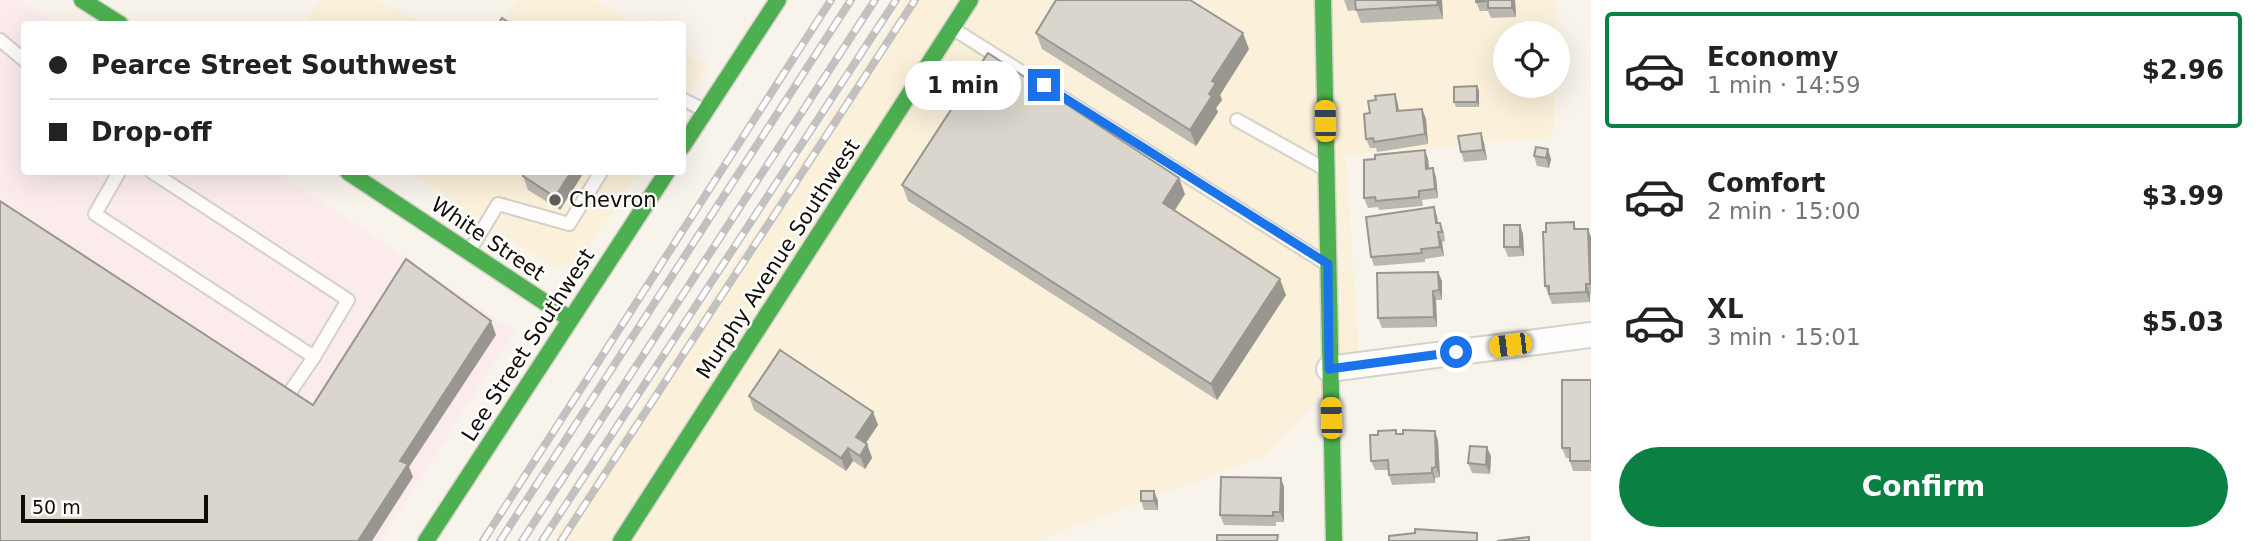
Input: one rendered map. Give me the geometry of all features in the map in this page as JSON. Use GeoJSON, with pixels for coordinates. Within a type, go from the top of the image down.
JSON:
{"type":"FeatureCollection","features":[{"type":"Feature","properties":{"kind":"street"},"geometry":{"type":"LineString","coordinates":[[82,0],[115,21]]}},
{"type":"Feature","properties":{"kind":"street"},"geometry":{"type":"LineString","coordinates":[[686,141],[778,0]]}},
{"type":"Feature","properties":{"kind":"street","name":"Murphy Avenue Southwest"},"geometry":{"type":"LineString","coordinates":[[621,541],[970,0]]}},
{"type":"Feature","properties":{"kind":"street"},"geometry":{"type":"LineString","coordinates":[[1323,0],[1334,541]]}},
{"type":"Feature","properties":{"kind":"street","name":"White Street"},"geometry":{"type":"LineString","coordinates":[[353,175],[570,319]]}},
{"type":"Feature","properties":{"kind":"street","name":"Lee Street Southwest"},"geometry":{"type":"LineString","coordinates":[[426,541],[665,175]]}},
{"type":"Feature","properties":{"kind":"street"},"geometry":{"type":"LineString","coordinates":[[1329,369],[1591,335]]}},
{"type":"Feature","properties":{"kind":"lane"},"geometry":{"type":"LineString","coordinates":[[952,27],[1328,264]]}},
{"type":"Feature","properties":{"kind":"lane"},"geometry":{"type":"LineString","coordinates":[[0,40],[21,58]]}},
{"type":"Feature","properties":{"kind":"lane"},"geometry":{"type":"LineString","coordinates":[[686,101],[706,111]]}},
{"type":"Feature","properties":{"kind":"lane"},"geometry":{"type":"LineString","coordinates":[[1237,120],[1326,170]]}},
{"type":"Feature","properties":{"kind":"lane"},"geometry":{"type":"LineString","coordinates":[[117,175],[95,214],[314,357]]}},
{"type":"Feature","properties":{"kind":"lane"},"geometry":{"type":"LineString","coordinates":[[157,175],[348,300],[286,398]]}},
{"type":"Feature","properties":{"kind":"lane"},"geometry":{"type":"LineString","coordinates":[[469,252],[498,204],[569,224],[599,175]]}},
{"type":"Feature","properties":{"kind":"shaded area"},"geometry":{"type":"Polygon","coordinates":[[[0,0],[21,0],[53,21],[21,21],[21,175],[281,175],[515,331],[380,541],[0,541],[0,0]]]}},
{"type":"Feature","properties":{"kind":"shaded area"},"geometry":{"type":"Polygon","coordinates":[[[321,0],[380,0],[418,21],[307,21],[321,0]]]}},
{"type":"Feature","properties":{"kind":"shaded area"},"geometry":{"type":"Polygon","coordinates":[[[517,0],[596,0],[631,21],[503,21],[517,0]]]}},
{"type":"Feature","properties":{"kind":"shaded area"},"geometry":{"type":"Polygon","coordinates":[[[905,0],[1557,0],[1556,21],[1493,21],[1493,98],[1555,98],[1553,137],[1346,155],[1359,358],[1263,457],[1036,541],[553,541],[905,0]]]}},
{"type":"Feature","properties":{"kind":"shaded area"},"geometry":{"type":"Polygon","coordinates":[[[686,54],[706,66],[686,98],[686,54]]]}},
{"type":"Feature","properties":{"kind":"shaded area"},"geometry":{"type":"Polygon","coordinates":[[[414,175],[636,175],[580,261],[554,268],[414,175]]]}},
{"type":"Feature","properties":{"kind":"building"},"geometry":{"type":"Polygon","coordinates":[[[1056,0],[1190,0],[1243,33],[1212,81],[1216,83],[1209,94],[1212,96],[1190,130],[1036,33],[1056,0]]]}},
{"type":"Feature","properties":{"kind":"building"},"geometry":{"type":"Polygon","coordinates":[[[1355,0],[1437,0],[1438,5],[1356,10],[1355,0]]]}},
{"type":"Feature","properties":{"kind":"building"},"geometry":{"type":"Polygon","coordinates":[[[1476,0],[1512,0],[1512,8],[1488,8],[1488,1],[1476,0]]]}},
{"type":"Feature","properties":{"kind":"building"},"geometry":{"type":"Polygon","coordinates":[[[988,53],[1179,178],[1163,203],[1280,279],[1211,384],[902,185],[988,53]]]}},
{"type":"Feature","properties":{"kind":"building"},"geometry":{"type":"Polygon","coordinates":[[[1477,86],[1477,102],[1454,102],[1454,87],[1477,86]]]}},
{"type":"Feature","properties":{"kind":"building"},"geometry":{"type":"Polygon","coordinates":[[[1395,94],[1397,111],[1422,109],[1425,134],[1374,142],[1373,138],[1366,139],[1364,114],[1370,113],[1368,101],[1376,100],[1375,96],[1395,94]]]}},
{"type":"Feature","properties":{"kind":"building"},"geometry":{"type":"Polygon","coordinates":[[[1481,133],[1483,150],[1461,152],[1458,136],[1481,133]]]}},
{"type":"Feature","properties":{"kind":"building"},"geometry":{"type":"Polygon","coordinates":[[[1536,147],[1548,149],[1546,158],[1534,156],[1536,147]]]}},
{"type":"Feature","properties":{"kind":"building"},"geometry":{"type":"Polygon","coordinates":[[[1425,150],[1426,169],[1433,168],[1435,189],[1419,191],[1419,197],[1376,201],[1375,197],[1364,198],[1364,160],[1375,159],[1375,155],[1425,150]]]}},
{"type":"Feature","properties":{"kind":"building"},"geometry":{"type":"Polygon","coordinates":[[[524,175],[569,175],[555,197],[524,175]]]}},
{"type":"Feature","properties":{"kind":"building"},"geometry":{"type":"Polygon","coordinates":[[[0,201],[313,405],[406,259],[491,321],[400,461],[408,464],[358,541],[0,541],[0,201]]]}},
{"type":"Feature","properties":{"kind":"building"},"geometry":{"type":"Polygon","coordinates":[[[1434,207],[1436,223],[1440,223],[1442,232],[1438,232],[1440,247],[1421,249],[1422,253],[1371,257],[1366,217],[1434,207]]]}},
{"type":"Feature","properties":{"kind":"building"},"geometry":{"type":"Polygon","coordinates":[[[1574,222],[1574,229],[1588,229],[1590,284],[1586,284],[1586,292],[1549,294],[1549,286],[1545,286],[1543,232],[1546,232],[1546,223],[1574,222]]]}},
{"type":"Feature","properties":{"kind":"building"},"geometry":{"type":"Polygon","coordinates":[[[1504,225],[1520,225],[1520,247],[1504,247],[1504,225]]]}},
{"type":"Feature","properties":{"kind":"building"},"geometry":{"type":"Polygon","coordinates":[[[1438,272],[1439,290],[1433,291],[1434,317],[1378,318],[1377,273],[1438,272]]]}},
{"type":"Feature","properties":{"kind":"building"},"geometry":{"type":"Polygon","coordinates":[[[780,350],[873,412],[856,437],[867,444],[860,456],[848,448],[841,458],[749,396],[780,350]]]}},
{"type":"Feature","properties":{"kind":"building"},"geometry":{"type":"Polygon","coordinates":[[[1562,380],[1591,380],[1591,461],[1570,461],[1570,448],[1562,448],[1562,380]]]}},
{"type":"Feature","properties":{"kind":"building"},"geometry":{"type":"Polygon","coordinates":[[[1396,430],[1396,434],[1403,434],[1403,430],[1435,431],[1436,467],[1432,468],[1432,473],[1389,475],[1388,460],[1371,461],[1370,435],[1378,435],[1378,431],[1396,430]]]}},
{"type":"Feature","properties":{"kind":"building"},"geometry":{"type":"Polygon","coordinates":[[[1470,446],[1487,447],[1486,465],[1468,463],[1470,446]]]}},
{"type":"Feature","properties":{"kind":"building"},"geometry":{"type":"Polygon","coordinates":[[[1221,477],[1281,478],[1280,512],[1273,512],[1273,516],[1220,515],[1221,477]]]}},
{"type":"Feature","properties":{"kind":"building"},"geometry":{"type":"Polygon","coordinates":[[[1141,491],[1154,491],[1154,501],[1141,501],[1141,491]]]}},
{"type":"Feature","properties":{"kind":"building"},"geometry":{"type":"Polygon","coordinates":[[[1415,529],[1477,533],[1477,541],[1389,541],[1389,536],[1415,533],[1415,529]]]}},
{"type":"Feature","properties":{"kind":"building"},"geometry":{"type":"Polygon","coordinates":[[[1217,535],[1278,535],[1277,541],[1217,541],[1217,535]]]}},
{"type":"Feature","properties":{"kind":"building"},"geometry":{"type":"Polygon","coordinates":[[[1529,537],[1529,541],[1497,541],[1529,537]]]}},
{"type":"Feature","properties":{"kind":"railway"},"geometry":{"type":"LineString","coordinates":[[483,541],[831,0]]}},
{"type":"Feature","properties":{"kind":"railway"},"geometry":{"type":"LineString","coordinates":[[500,541],[851,0]]}},
{"type":"Feature","properties":{"kind":"railway"},"geometry":{"type":"LineString","coordinates":[[522,541],[875,0]]}},
{"type":"Feature","properties":{"kind":"railway"},"geometry":{"type":"LineString","coordinates":[[542,541],[896,0]]}},
{"type":"Feature","properties":{"kind":"railway"},"geometry":{"type":"LineString","coordinates":[[561,541],[915,0]]}},
{"type":"Feature","properties":{"kind":"traffic: fast"},"geometry":{"type":"LineString","coordinates":[[82,0],[115,21]]}},
{"type":"Feature","properties":{"kind":"traffic: fast"},"geometry":{"type":"LineString","coordinates":[[686,141],[778,0]]}},
{"type":"Feature","properties":{"kind":"traffic: fast"},"geometry":{"type":"LineString","coordinates":[[621,541],[970,0]]}},
{"type":"Feature","properties":{"kind":"traffic: fast"},"geometry":{"type":"LineString","coordinates":[[1323,0],[1334,541]]}},
{"type":"Feature","properties":{"kind":"traffic: fast"},"geometry":{"type":"LineString","coordinates":[[353,175],[570,319]]}},
{"type":"Feature","properties":{"kind":"traffic: fast"},"geometry":{"type":"LineString","coordinates":[[426,541],[665,175]]}},
{"type":"Feature","properties":{"kind":"place","name":"Chevron"},"geometry":{"type":"Point","coordinates":[555,200]}},
{"type":"Feature","properties":{"kind":"route"},"geometry":{"type":"LineString","coordinates":[[1044,85],[1328,264],[1329,369],[1456,352]]}}]}
